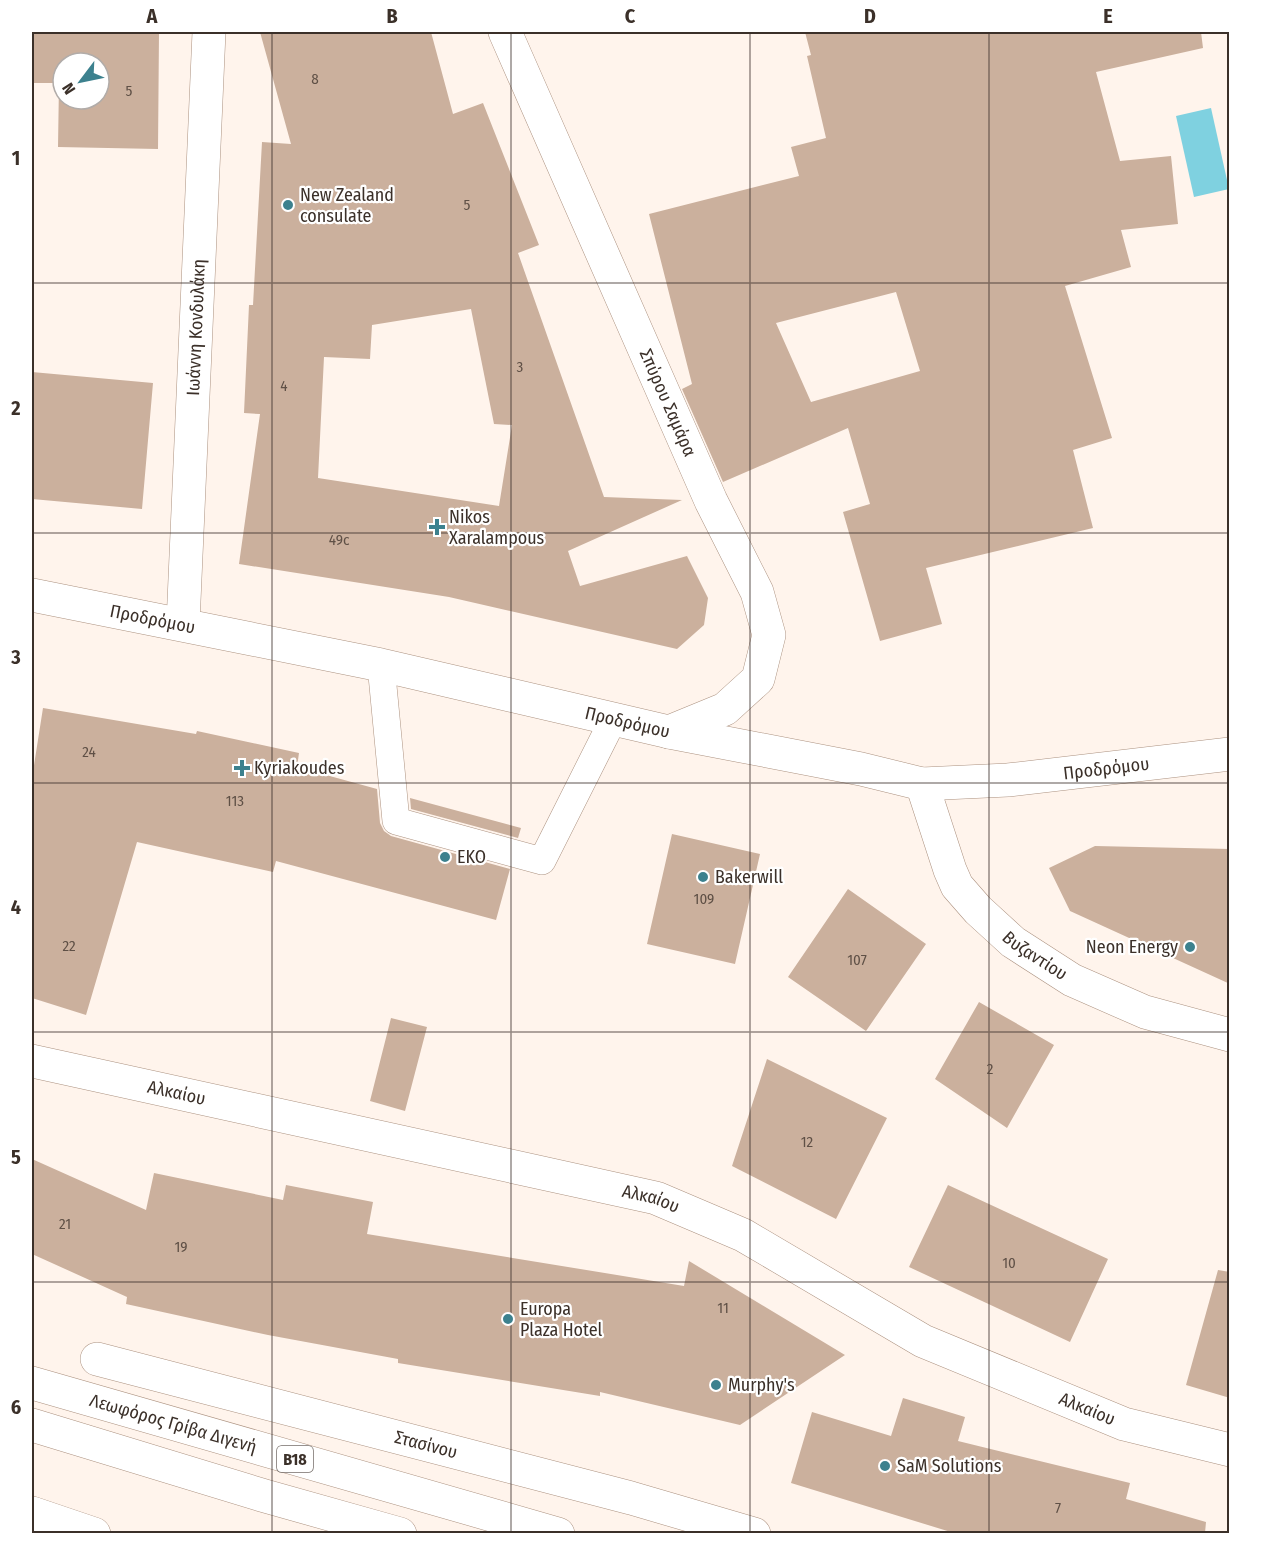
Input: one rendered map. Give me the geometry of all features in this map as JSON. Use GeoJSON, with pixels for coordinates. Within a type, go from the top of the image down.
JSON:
{"type":"FeatureCollection","features":[{"type":"Feature","properties":{"kind":"street","name":"Ιωάννη Κονδυλάκη"},"geometry":{"type":"LineString","coordinates":[[183,624],[209,32]]}},
{"type":"Feature","properties":{"kind":"street","name":"Σπύρου Σαμάρα"},"geometry":{"type":"LineString","coordinates":[[505,32],[711,501],[757,592],[769,635],[758,679],[725,709],[669,732]]}},
{"type":"Feature","properties":{"kind":"street","name":"Προδρόμου"},"geometry":{"type":"LineString","coordinates":[[32,595],[381,665],[613,720],[861,769],[922,784],[1008,780],[1230,754]]}},
{"type":"Feature","properties":{"kind":"street","name":"Βυζαντίου"},"geometry":{"type":"LineString","coordinates":[[922,784],[957,886],[978,910],[1013,942],[1072,980],[1145,1012],[1230,1035]]}},
{"type":"Feature","properties":{"kind":"street","name":"Αλκαίου"},"geometry":{"type":"LineString","coordinates":[[32,1061],[656,1198],[743,1235],[923,1341],[1124,1424],[1230,1450]]}},
{"type":"Feature","properties":{"kind":"street","name":"Στασίνου"},"geometry":{"type":"LineString","coordinates":[[96,1359],[632,1498],[754,1533]]}},
{"type":"Feature","properties":{"kind":"street","name":"Λεωφόρος Γρίβα Διγενή"},"geometry":{"type":"LineString","coordinates":[[32,1383],[558,1533]]}},
{"type":"Feature","properties":{"kind":"street","name":"B18"},"geometry":{"type":"LineString","coordinates":[[32,1425],[265,1496],[400,1533]]}},
{"type":"Feature","properties":{"kind":"street"},"geometry":{"type":"LineString","coordinates":[[32,1513],[94,1533]]}},
{"type":"Feature","properties":{"kind":"lane"},"geometry":{"type":"LineString","coordinates":[[381,665],[396,821],[542,861],[613,720]]}},
{"type":"Feature","properties":{"kind":"water"},"geometry":{"type":"Polygon","coordinates":[[[1211,108],[1229,189],[1194,197],[1176,116],[1211,108]]]}},
{"type":"Feature","properties":{"kind":"building"},"geometry":{"type":"Polygon","coordinates":[[[32,32],[159,32],[158,149],[58,147],[59,111],[111,111],[111,51],[51,51],[51,83],[32,83],[32,32]]]}},
{"type":"Feature","properties":{"kind":"building"},"geometry":{"type":"Polygon","coordinates":[[[260,32],[431,32],[453,114],[483,103],[539,245],[518,253],[604,497],[682,500],[568,551],[580,586],[687,556],[708,598],[704,625],[677,649],[449,597],[239,564],[260,414],[244,413],[249,305],[253,305],[262,142],[291,144],[260,32]],[[471,309],[372,325],[370,359],[324,357],[318,478],[499,506],[512,425],[494,424],[471,309]]]}},
{"type":"Feature","properties":{"kind":"building"},"geometry":{"type":"Polygon","coordinates":[[[805,32],[1201,32],[1203,48],[1096,72],[1120,161],[1171,156],[1178,224],[1121,230],[1131,267],[1065,286],[1112,438],[1073,450],[1093,528],[926,568],[942,624],[880,641],[843,512],[870,504],[848,428],[723,482],[682,389],[692,384],[649,214],[799,176],[791,147],[826,138],[807,56],[811,55],[805,32]],[[896,292],[776,323],[811,402],[920,371],[896,292]]]}},
{"type":"Feature","properties":{"kind":"building"},"geometry":{"type":"Polygon","coordinates":[[[32,372],[153,383],[142,509],[32,499],[32,372]]]}},
{"type":"Feature","properties":{"kind":"building"},"geometry":{"type":"Polygon","coordinates":[[[43,708],[196,734],[197,731],[299,753],[297,767],[377,789],[380,823],[384,831],[391,836],[510,869],[496,920],[276,861],[273,872],[137,842],[86,1015],[32,998],[32,778],[43,708]]]}},
{"type":"Feature","properties":{"kind":"building"},"geometry":{"type":"Polygon","coordinates":[[[410,798],[521,828],[518,838],[411,809],[410,798]]]}},
{"type":"Feature","properties":{"kind":"building"},"geometry":{"type":"Polygon","coordinates":[[[672,834],[760,854],[735,964],[647,944],[672,834]]]}},
{"type":"Feature","properties":{"kind":"building","name":"Neon Energy"},"geometry":{"type":"Polygon","coordinates":[[[1095,846],[1230,849],[1230,984],[1070,911],[1049,868],[1095,846]]]}},
{"type":"Feature","properties":{"kind":"building"},"geometry":{"type":"Polygon","coordinates":[[[848,889],[926,944],[866,1031],[788,977],[848,889]]]}},
{"type":"Feature","properties":{"kind":"building"},"geometry":{"type":"Polygon","coordinates":[[[979,1002],[1054,1045],[1007,1128],[935,1079],[979,1002]]]}},
{"type":"Feature","properties":{"kind":"building"},"geometry":{"type":"Polygon","coordinates":[[[391,1018],[427,1027],[405,1111],[370,1101],[391,1018]]]}},
{"type":"Feature","properties":{"kind":"building"},"geometry":{"type":"Polygon","coordinates":[[[767,1059],[887,1118],[836,1219],[732,1166],[767,1059]]]}},
{"type":"Feature","properties":{"kind":"building"},"geometry":{"type":"Polygon","coordinates":[[[32,1159],[146,1210],[154,1173],[283,1200],[286,1185],[373,1202],[367,1234],[684,1286],[689,1261],[845,1355],[740,1425],[600,1392],[600,1396],[398,1363],[398,1359],[268,1335],[126,1304],[127,1297],[32,1254],[32,1159]]]}},
{"type":"Feature","properties":{"kind":"building"},"geometry":{"type":"Polygon","coordinates":[[[948,1185],[1108,1259],[1070,1342],[909,1267],[948,1185]]]}},
{"type":"Feature","properties":{"kind":"building"},"geometry":{"type":"Polygon","coordinates":[[[1218,1270],[1230,1272],[1230,1398],[1186,1385],[1218,1270]]]}},
{"type":"Feature","properties":{"kind":"building"},"geometry":{"type":"Polygon","coordinates":[[[903,1398],[965,1417],[958,1441],[1130,1483],[1126,1499],[1206,1522],[1205,1533],[954,1533],[791,1483],[812,1412],[891,1436],[903,1398]]]}},
{"type":"Feature","properties":{"kind":"place","name":"New Zealand consulate"},"geometry":{"type":"Point","coordinates":[288,205]}},
{"type":"Feature","properties":{"kind":"place","name":"Nikos Xaralampous"},"geometry":{"type":"Point","coordinates":[437,527]}},
{"type":"Feature","properties":{"kind":"place","name":"Kyriakoudes"},"geometry":{"type":"Point","coordinates":[242,768]}},
{"type":"Feature","properties":{"kind":"place","name":"EKO"},"geometry":{"type":"Point","coordinates":[445,857]}},
{"type":"Feature","properties":{"kind":"place","name":"Bakerwill"},"geometry":{"type":"Point","coordinates":[703,877]}},
{"type":"Feature","properties":{"kind":"place","name":"Neon Energy"},"geometry":{"type":"Point","coordinates":[1190,947]}},
{"type":"Feature","properties":{"kind":"place","name":"Europa Plaza Hotel"},"geometry":{"type":"Point","coordinates":[508,1319]}},
{"type":"Feature","properties":{"kind":"place","name":"Murphy's"},"geometry":{"type":"Point","coordinates":[716,1385]}},
{"type":"Feature","properties":{"kind":"place","name":"SaM Solutions"},"geometry":{"type":"Point","coordinates":[885,1466]}}]}
